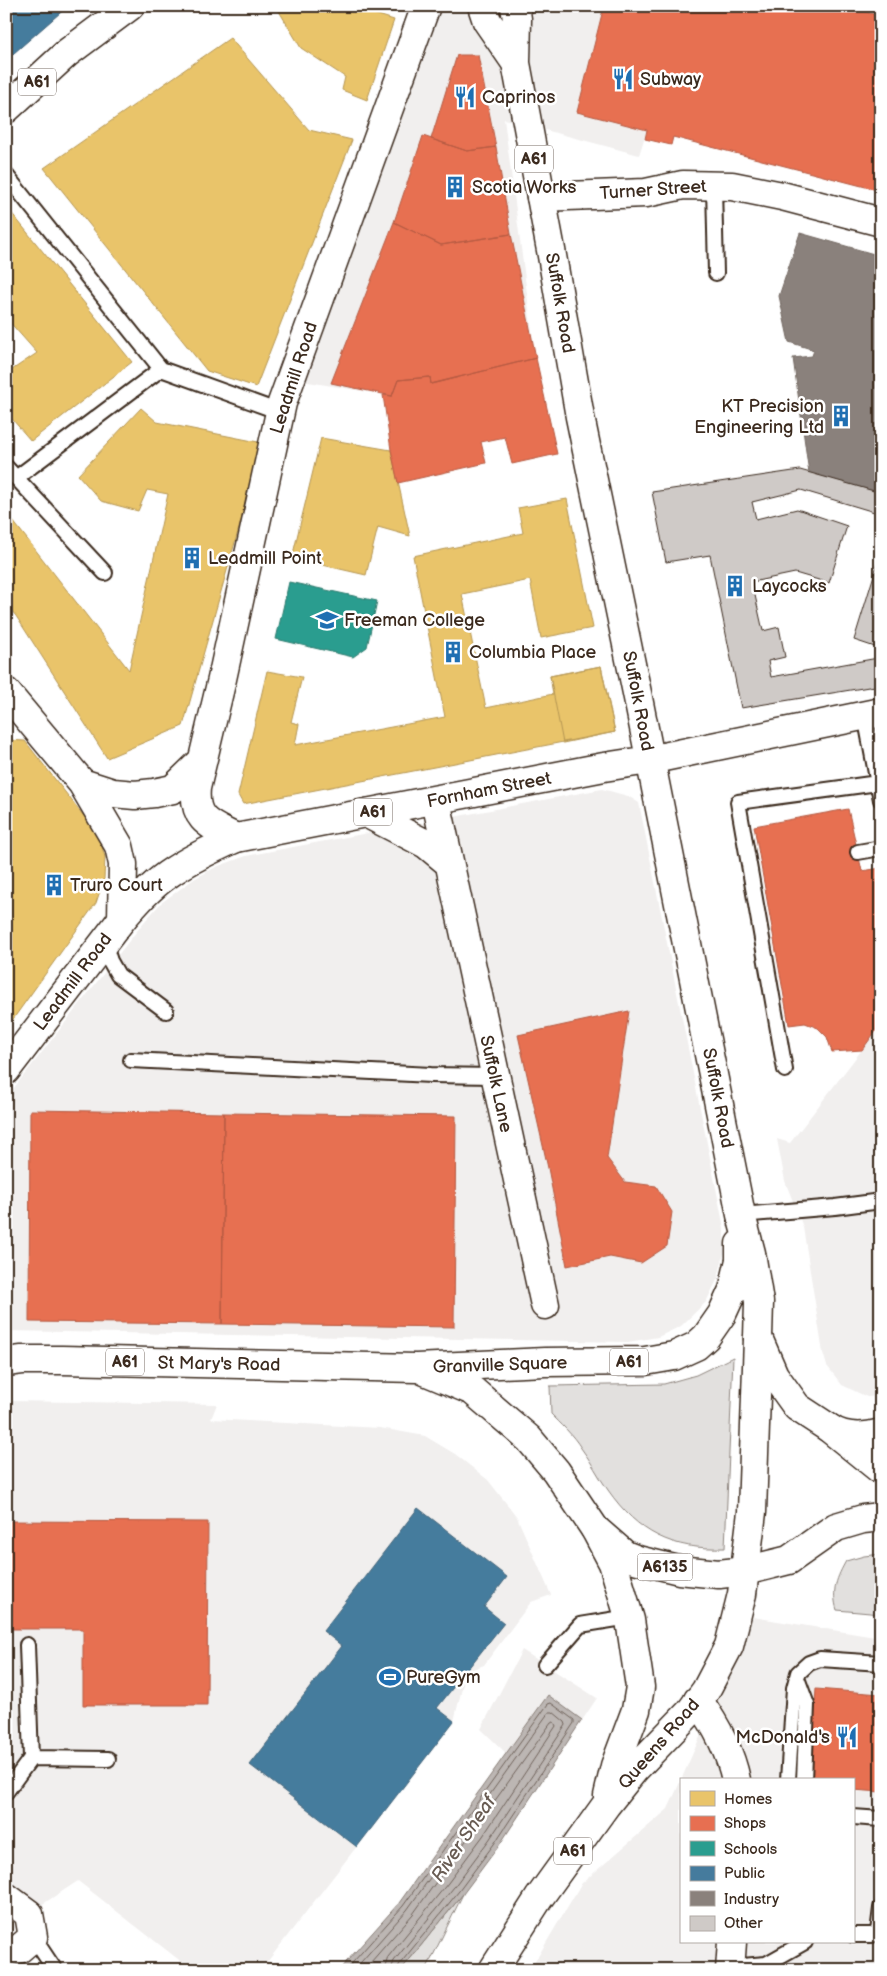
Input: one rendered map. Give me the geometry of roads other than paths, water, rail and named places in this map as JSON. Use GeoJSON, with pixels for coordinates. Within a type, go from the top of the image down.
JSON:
{"type":"FeatureCollection","features":[{"type":"Feature","properties":{"kind":"main road","name":"A61"},"geometry":{"type":"LineString","coordinates":[[6,109],[67,53],[130,6]]}},
{"type":"Feature","properties":{"kind":"main road","name":"Leadmill Road"},"geometry":{"type":"LineString","coordinates":[[236,838],[215,828],[202,818],[195,806],[196,788],[280,412],[426,6]]}},
{"type":"Feature","properties":{"kind":"main road","name":"Suffolk Road"},"geometry":{"type":"LineString","coordinates":[[482,6],[486,20],[516,63]]}},
{"type":"Feature","properties":{"kind":"main road","name":"Suffolk Road"},"geometry":{"type":"LineString","coordinates":[[515,6],[517,19],[516,63],[580,418],[741,1215],[751,1254],[759,1302],[758,1338]]}},
{"type":"Feature","properties":{"kind":"main road","name":"Turner Street"},"geometry":{"type":"LineString","coordinates":[[541,197],[646,193],[683,185],[732,186],[782,196],[881,222]]}},
{"type":"Feature","properties":{"kind":"main road"},"geometry":{"type":"LineString","coordinates":[[6,692],[82,783],[120,846],[123,864],[122,918]]}},
{"type":"Feature","properties":{"kind":"main road","name":"Fornham Street"},"geometry":{"type":"LineString","coordinates":[[122,918],[142,896],[165,876],[195,857],[236,838],[649,760],[873,714]]}},
{"type":"Feature","properties":{"kind":"main road"},"geometry":{"type":"LineString","coordinates":[[82,783],[113,793],[135,795],[154,793],[173,789],[202,761]]}},
{"type":"Feature","properties":{"kind":"main road","name":"Suffolk Lane"},"geometry":{"type":"LineString","coordinates":[[436,801],[545,1305]]}},
{"type":"Feature","properties":{"kind":"main road"},"geometry":{"type":"LineString","coordinates":[[366,813],[426,844],[449,863]]}},
{"type":"Feature","properties":{"kind":"main road","name":"Leadmill Road"},"geometry":{"type":"LineString","coordinates":[[6,1070],[122,918]]}},
{"type":"Feature","properties":{"kind":"main road","name":"Granville Square"},"geometry":{"type":"LineString","coordinates":[[416,1368],[545,1362],[645,1361],[674,1356],[696,1346],[706,1337],[722,1314],[733,1290],[740,1260],[741,1215]]}},
{"type":"Feature","properties":{"kind":"main road","name":"A61"},"geometry":{"type":"LineString","coordinates":[[745,1571],[752,1512],[758,1338]]}},
{"type":"Feature","properties":{"kind":"main road"},"geometry":{"type":"LineString","coordinates":[[758,1338],[774,1375],[797,1407],[841,1435],[855,1437],[881,1433]]}},
{"type":"Feature","properties":{"kind":"main road","name":"St Mary's Road"},"geometry":{"type":"LineString","coordinates":[[12,1359],[416,1368]]}},
{"type":"Feature","properties":{"kind":"main road","name":"Granville Square"},"geometry":{"type":"LineString","coordinates":[[416,1368],[473,1391],[517,1428],[556,1471],[595,1529],[625,1555],[657,1566],[679,1570],[719,1574],[745,1571]]}},
{"type":"Feature","properties":{"kind":"main road"},"geometry":{"type":"LineString","coordinates":[[829,1428],[881,1470]]}},
{"type":"Feature","properties":{"kind":"main road","name":"A6135"},"geometry":{"type":"LineString","coordinates":[[745,1571],[789,1560],[836,1527],[863,1518],[881,1517]]}},
{"type":"Feature","properties":{"kind":"main road","name":"Queens Road"},"geometry":{"type":"LineString","coordinates":[[595,1529],[612,1562],[629,1618],[640,1688],[636,1710],[615,1766],[606,1805]]}},
{"type":"Feature","properties":{"kind":"main road","name":"Queens Road"},"geometry":{"type":"LineString","coordinates":[[492,1970],[606,1805],[634,1770],[690,1712],[698,1700],[729,1646],[745,1571]]}},
{"type":"Feature","properties":{"kind":"main road"},"geometry":{"type":"LineString","coordinates":[[698,1700],[713,1720],[732,1759],[736,1778]]}},
{"type":"Feature","properties":{"kind":"main road"},"geometry":{"type":"LineString","coordinates":[[6,1897],[31,1926],[19,1949],[6,1953]]}},
{"type":"Feature","properties":{"kind":"lane"},"geometry":{"type":"LineString","coordinates":[[6,175],[162,369],[280,412]]}},
{"type":"Feature","properties":{"kind":"lane"},"geometry":{"type":"LineString","coordinates":[[714,186],[716,273]]}},
{"type":"Feature","properties":{"kind":"lane"},"geometry":{"type":"LineString","coordinates":[[16,478],[162,369]]}},
{"type":"Feature","properties":{"kind":"lane"},"geometry":{"type":"LineString","coordinates":[[6,467],[105,574]]}},
{"type":"Feature","properties":{"kind":"lane"},"geometry":{"type":"LineString","coordinates":[[873,714],[881,800]]}},
{"type":"Feature","properties":{"kind":"lane"},"geometry":{"type":"LineString","coordinates":[[785,1070],[756,870],[738,802],[878,783]]}},
{"type":"Feature","properties":{"kind":"lane"},"geometry":{"type":"LineString","coordinates":[[858,852],[881,848]]}},
{"type":"Feature","properties":{"kind":"lane"},"geometry":{"type":"LineString","coordinates":[[104,942],[110,961],[118,975],[166,1011]]}},
{"type":"Feature","properties":{"kind":"lane"},"geometry":{"type":"LineString","coordinates":[[131,1060],[431,1075],[494,1076]]}},
{"type":"Feature","properties":{"kind":"lane"},"geometry":{"type":"LineString","coordinates":[[741,1215],[881,1201]]}},
{"type":"Feature","properties":{"kind":"lane"},"geometry":{"type":"LineString","coordinates":[[545,1665],[580,1625],[629,1618]]}},
{"type":"Feature","properties":{"kind":"lane"},"geometry":{"type":"LineString","coordinates":[[6,1792],[31,1758],[27,1645]]}},
{"type":"Feature","properties":{"kind":"lane"},"geometry":{"type":"LineString","coordinates":[[788,1778],[796,1677],[805,1666],[820,1659],[881,1662]]}},
{"type":"Feature","properties":{"kind":"lane"},"geometry":{"type":"LineString","coordinates":[[796,1677],[807,1706],[804,1778]]}},
{"type":"Feature","properties":{"kind":"lane"},"geometry":{"type":"LineString","coordinates":[[31,1758],[108,1759]]}},
{"type":"Feature","properties":{"kind":"lane"},"geometry":{"type":"LineString","coordinates":[[854,1818],[881,1819]]}},
{"type":"Feature","properties":{"kind":"lane"},"geometry":{"type":"LineString","coordinates":[[854,1935],[872,1935],[878,1932],[881,1908]]}},
{"type":"Feature","properties":{"kind":"lane"},"geometry":{"type":"LineString","coordinates":[[31,1926],[54,1970]]}},
{"type":"Feature","properties":{"kind":"lane"},"geometry":{"type":"LineString","coordinates":[[730,1960],[766,1964],[801,1944]]}},
{"type":"Feature","properties":{"kind":"water","name":"River Sheaf"},"geometry":{"type":"Polygon","coordinates":[[[548,1695],[582,1720],[498,1847],[463,1894],[401,1970],[339,1970],[399,1903],[548,1695]]]}},
{"type":"Feature","properties":{"kind":"place","name":"Subway"},"geometry":{"type":"Point","coordinates":[623,79]}},
{"type":"Feature","properties":{"kind":"place","name":"Caprinos"},"geometry":{"type":"Point","coordinates":[465,97]}},
{"type":"Feature","properties":{"kind":"place","name":"Scotia Works"},"geometry":{"type":"Point","coordinates":[455,187]}},
{"type":"Feature","properties":{"kind":"place","name":"KT Precision Engineering Ltd"},"geometry":{"type":"Point","coordinates":[841,416]}},
{"type":"Feature","properties":{"kind":"place","name":"Leadmill Point"},"geometry":{"type":"Point","coordinates":[192,558]}},
{"type":"Feature","properties":{"kind":"place","name":"Laycocks"},"geometry":{"type":"Point","coordinates":[735,586]}},
{"type":"Feature","properties":{"kind":"place","name":"Freeman College"},"geometry":{"type":"Point","coordinates":[327,620]}},
{"type":"Feature","properties":{"kind":"place","name":"Columbia Place"},"geometry":{"type":"Point","coordinates":[453,652]}},
{"type":"Feature","properties":{"kind":"place","name":"Truro Court"},"geometry":{"type":"Point","coordinates":[54,885]}},
{"type":"Feature","properties":{"kind":"place","name":"PureGym"},"geometry":{"type":"Point","coordinates":[390,1677]}},
{"type":"Feature","properties":{"kind":"place","name":"McDonald's"},"geometry":{"type":"Point","coordinates":[847,1737]}}]}
